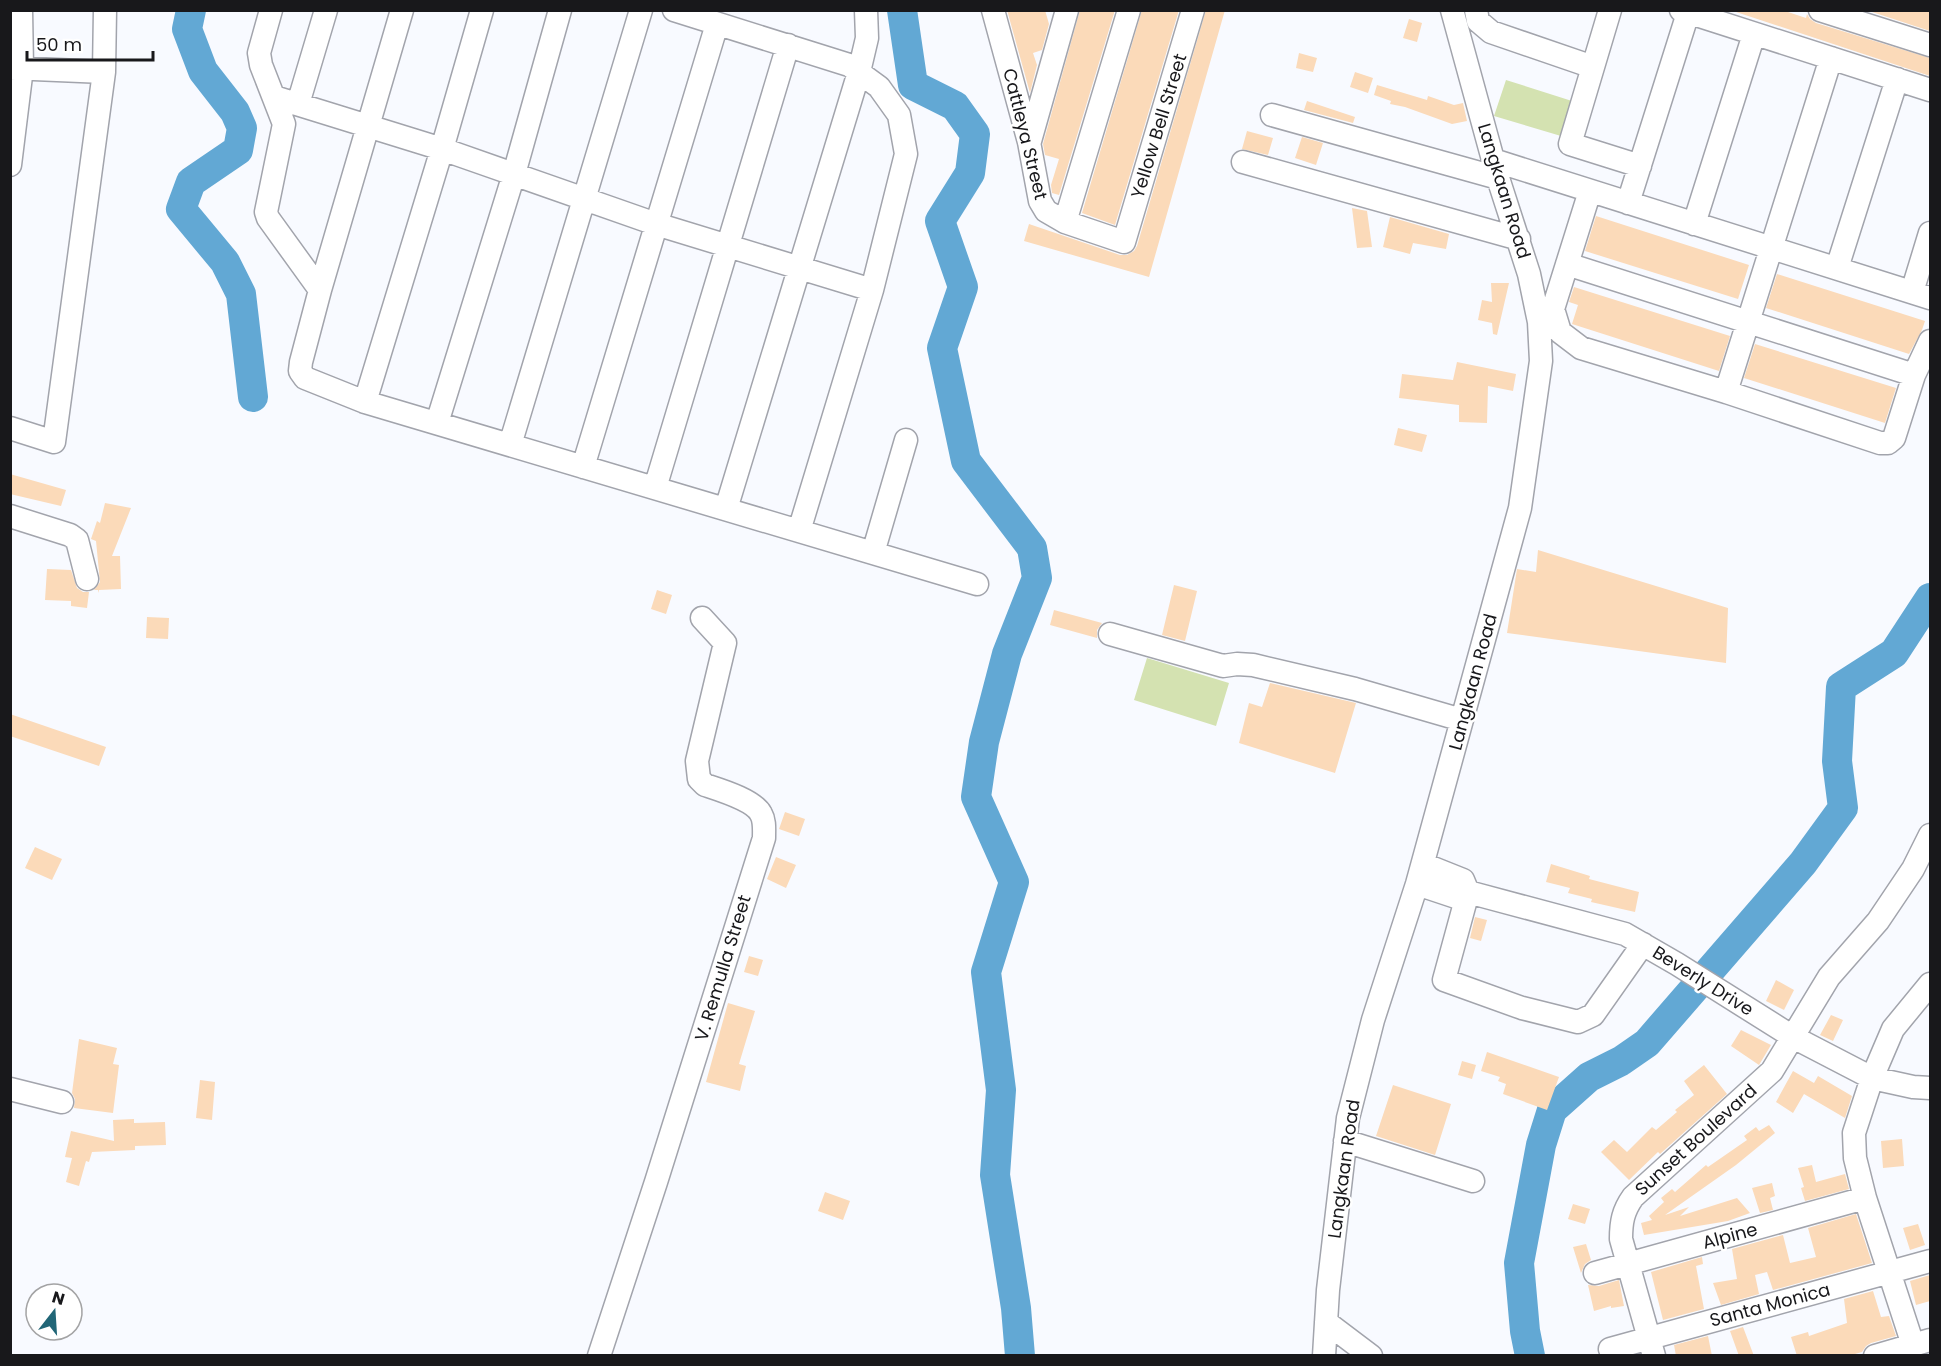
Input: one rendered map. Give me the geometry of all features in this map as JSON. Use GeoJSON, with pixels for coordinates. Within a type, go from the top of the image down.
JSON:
{"type":"FeatureCollection","features":[{"type":"Feature","properties":{"kind":"street"},"geometry":{"type":"LineString","coordinates":[[10,165],[21,10]]}},
{"type":"Feature","properties":{"kind":"street"},"geometry":{"type":"LineString","coordinates":[[10,428],[54,442],[104,72],[105,10]]}},
{"type":"Feature","properties":{"kind":"street"},"geometry":{"type":"LineString","coordinates":[[298,104],[326,10]]}},
{"type":"Feature","properties":{"kind":"street"},"geometry":{"type":"LineString","coordinates":[[402,10],[320,290],[300,371],[305,378],[365,402],[976,584]]}},
{"type":"Feature","properties":{"kind":"street"},"geometry":{"type":"LineString","coordinates":[[365,402],[482,10]]}},
{"type":"Feature","properties":{"kind":"street"},"geometry":{"type":"LineString","coordinates":[[436,423],[514,174],[560,10]]}},
{"type":"Feature","properties":{"kind":"street"},"geometry":{"type":"LineString","coordinates":[[510,445],[641,10]]}},
{"type":"Feature","properties":{"kind":"street"},"geometry":{"type":"LineString","coordinates":[[674,10],[849,65],[879,87],[899,115],[906,154],[872,290],[799,531]]}},
{"type":"Feature","properties":{"kind":"street"},"geometry":{"type":"LineString","coordinates":[[726,509],[860,72],[867,38],[866,10]]}},
{"type":"Feature","properties":{"kind":"street","name":"Cattleya Street"},"geometry":{"type":"LineString","coordinates":[[993,10],[1029,142],[1040,201],[1046,211],[1065,222],[1124,242]]}},
{"type":"Feature","properties":{"kind":"street"},"geometry":{"type":"LineString","coordinates":[[1055,10],[1061,32]]}},
{"type":"Feature","properties":{"kind":"street"},"geometry":{"type":"LineString","coordinates":[[1029,142],[1068,10]]}},
{"type":"Feature","properties":{"kind":"street"},"geometry":{"type":"LineString","coordinates":[[1065,222],[1129,10]]}},
{"type":"Feature","properties":{"kind":"street","name":"Yellow Bell Street"},"geometry":{"type":"LineString","coordinates":[[1124,242],[1193,10]]}},
{"type":"Feature","properties":{"kind":"street","name":"Langkaan Road"},"geometry":{"type":"LineString","coordinates":[[1324,1356],[1348,1118],[1373,1020],[1420,874],[1520,508],[1541,361],[1539,322],[1519,239],[1495,169],[1452,10]]}},
{"type":"Feature","properties":{"kind":"street"},"geometry":{"type":"LineString","coordinates":[[1476,10],[1478,21],[1491,32],[1593,67]]}},
{"type":"Feature","properties":{"kind":"street"},"geometry":{"type":"LineString","coordinates":[[1610,10],[1570,144],[1640,166]]}},
{"type":"Feature","properties":{"kind":"street"},"geometry":{"type":"LineString","coordinates":[[1820,10],[1930,45]]}},
{"type":"Feature","properties":{"kind":"street"},"geometry":{"type":"LineString","coordinates":[[1628,203],[1684,12],[1930,90]]}},
{"type":"Feature","properties":{"kind":"street"},"geometry":{"type":"LineString","coordinates":[[265,14],[259,53],[261,65],[284,124],[266,212],[320,290]]}},
{"type":"Feature","properties":{"kind":"street"},"geometry":{"type":"LineString","coordinates":[[583,467],[717,24]]}},
{"type":"Feature","properties":{"kind":"street"},"geometry":{"type":"LineString","coordinates":[[1694,224],[1754,34]]}},
{"type":"Feature","properties":{"kind":"street"},"geometry":{"type":"LineString","coordinates":[[654,488],[788,45]]}},
{"type":"Feature","properties":{"kind":"street"},"geometry":{"type":"LineString","coordinates":[[1726,393],[1831,58]]}},
{"type":"Feature","properties":{"kind":"street"},"geometry":{"type":"LineString","coordinates":[[16,68],[104,72]]}},
{"type":"Feature","properties":{"kind":"street"},"geometry":{"type":"LineString","coordinates":[[1837,268],[1897,79]]}},
{"type":"Feature","properties":{"kind":"street"},"geometry":{"type":"LineString","coordinates":[[274,97],[442,149],[657,224],[872,290]]}},
{"type":"Feature","properties":{"kind":"street"},"geometry":{"type":"LineString","coordinates":[[1272,115],[1590,191],[1921,295],[1930,232]]}},
{"type":"Feature","properties":{"kind":"street"},"geometry":{"type":"LineString","coordinates":[[1243,162],[1519,239]]}},
{"type":"Feature","properties":{"kind":"street"},"geometry":{"type":"LineString","coordinates":[[1590,191],[1553,309],[1560,332],[1581,348],[1880,443],[1888,443],[1894,438],[1914,375],[1930,341]]}},
{"type":"Feature","properties":{"kind":"street"},"geometry":{"type":"LineString","coordinates":[[1567,264],[1914,375]]}},
{"type":"Feature","properties":{"kind":"street"},"geometry":{"type":"LineString","coordinates":[[873,553],[906,440]]}},
{"type":"Feature","properties":{"kind":"street"},"geometry":{"type":"LineString","coordinates":[[10,516],[70,535],[77,540],[87,579]]}},
{"type":"Feature","properties":{"kind":"street","name":"V. Remulla Street"},"geometry":{"type":"LineString","coordinates":[[599,1356],[660,1171],[764,838],[761,813],[753,804],[705,785],[699,779],[697,761],[725,643],[702,618]]}},
{"type":"Feature","properties":{"kind":"street"},"geometry":{"type":"LineString","coordinates":[[1110,634],[1224,666],[1253,665],[1355,689],[1462,720]]}},
{"type":"Feature","properties":{"kind":"street","name":"Sunset Boulevard"},"geometry":{"type":"LineString","coordinates":[[1651,1347],[1621,1239],[1624,1210],[1633,1197],[1772,1071],[1828,977],[1878,921],[1913,869],[1930,835]]}},
{"type":"Feature","properties":{"kind":"street","name":"Beverly Drive"},"geometry":{"type":"LineString","coordinates":[[1420,874],[1459,898],[1468,891],[1625,934],[1793,1037],[1872,1078],[1913,1087],[1930,1088]]}},
{"type":"Feature","properties":{"kind":"street"},"geometry":{"type":"LineString","coordinates":[[1468,891],[1444,980],[1522,1008],[1578,1022],[1593,1015],[1643,944]]}},
{"type":"Feature","properties":{"kind":"street"},"geometry":{"type":"LineString","coordinates":[[1875,1356],[1922,1342],[1889,1272],[1865,1198],[1855,1158],[1854,1133],[1872,1078],[1893,1029],[1930,984]]}},
{"type":"Feature","properties":{"kind":"street"},"geometry":{"type":"LineString","coordinates":[[10,1089],[62,1102]]}},
{"type":"Feature","properties":{"kind":"street"},"geometry":{"type":"LineString","coordinates":[[1345,1141],[1473,1180]]}},
{"type":"Feature","properties":{"kind":"street","name":"Alpine"},"geometry":{"type":"LineString","coordinates":[[1595,1273],[1865,1198]]}},
{"type":"Feature","properties":{"kind":"street","name":"Santa Monica"},"geometry":{"type":"LineString","coordinates":[[1610,1349],[1651,1347],[1930,1261]]}},
{"type":"Feature","properties":{"kind":"street"},"geometry":{"type":"LineString","coordinates":[[1326,1322],[1371,1356]]}},
{"type":"Feature","properties":{"kind":"green space"},"geometry":{"type":"Polygon","coordinates":[[[1506,80],[1572,101],[1561,136],[1494,116],[1506,80]]]}},
{"type":"Feature","properties":{"kind":"green space"},"geometry":{"type":"Polygon","coordinates":[[[1147,658],[1229,683],[1216,726],[1134,700],[1147,658]]]}},
{"type":"Feature","properties":{"kind":"building"},"geometry":{"type":"Polygon","coordinates":[[[1007,10],[1045,10],[1049,24],[1042,50],[1033,53],[1037,65],[1030,93],[1007,10]]]}},
{"type":"Feature","properties":{"kind":"building"},"geometry":{"type":"Polygon","coordinates":[[[1080,10],[1115,10],[1059,195],[1052,193],[1051,185],[1059,159],[1045,155],[1043,144],[1080,10]]]}},
{"type":"Feature","properties":{"kind":"building"},"geometry":{"type":"Polygon","coordinates":[[[1142,10],[1179,10],[1115,225],[1082,213],[1142,10]]]}},
{"type":"Feature","properties":{"kind":"building"},"geometry":{"type":"Polygon","coordinates":[[[1206,10],[1225,10],[1149,277],[1024,241],[1029,224],[1120,255],[1127,255],[1134,251],[1206,10]]]}},
{"type":"Feature","properties":{"kind":"building"},"geometry":{"type":"Polygon","coordinates":[[[1730,10],[1782,10],[1806,18],[1807,14],[1816,23],[1930,58],[1930,76],[1730,10]]]}},
{"type":"Feature","properties":{"kind":"building"},"geometry":{"type":"Polygon","coordinates":[[[1866,10],[1930,10],[1930,31],[1866,10]]]}},
{"type":"Feature","properties":{"kind":"building"},"geometry":{"type":"Polygon","coordinates":[[[1409,19],[1422,23],[1417,42],[1403,38],[1409,19]]]}},
{"type":"Feature","properties":{"kind":"building"},"geometry":{"type":"Polygon","coordinates":[[[1299,53],[1317,58],[1313,72],[1296,68],[1299,53]]]}},
{"type":"Feature","properties":{"kind":"building"},"geometry":{"type":"Polygon","coordinates":[[[1355,72],[1373,78],[1368,93],[1350,87],[1355,72]]]}},
{"type":"Feature","properties":{"kind":"building"},"geometry":{"type":"Polygon","coordinates":[[[1377,85],[1427,100],[1428,96],[1454,105],[1463,103],[1467,121],[1452,124],[1390,104],[1391,101],[1374,95],[1377,85]]]}},
{"type":"Feature","properties":{"kind":"building"},"geometry":{"type":"Polygon","coordinates":[[[1307,101],[1355,117],[1353,123],[1304,110],[1307,101]]]}},
{"type":"Feature","properties":{"kind":"building"},"geometry":{"type":"Polygon","coordinates":[[[1247,131],[1273,138],[1268,155],[1242,149],[1247,131]]]}},
{"type":"Feature","properties":{"kind":"building"},"geometry":{"type":"Polygon","coordinates":[[[1302,137],[1323,143],[1316,165],[1295,158],[1302,137]]]}},
{"type":"Feature","properties":{"kind":"building"},"geometry":{"type":"Polygon","coordinates":[[[1352,208],[1367,211],[1372,247],[1357,248],[1352,208]]]}},
{"type":"Feature","properties":{"kind":"building"},"geometry":{"type":"Polygon","coordinates":[[[1596,216],[1749,265],[1738,299],[1585,251],[1596,216]]]}},
{"type":"Feature","properties":{"kind":"building"},"geometry":{"type":"Polygon","coordinates":[[[1390,217],[1449,234],[1446,249],[1413,243],[1410,254],[1383,247],[1390,217]]]}},
{"type":"Feature","properties":{"kind":"building"},"geometry":{"type":"Polygon","coordinates":[[[1777,274],[1925,321],[1922,330],[1909,354],[1766,308],[1777,274]]]}},
{"type":"Feature","properties":{"kind":"building"},"geometry":{"type":"Polygon","coordinates":[[[1491,283],[1509,283],[1497,335],[1493,334],[1492,323],[1478,320],[1482,300],[1492,302],[1491,283]]]}},
{"type":"Feature","properties":{"kind":"building"},"geometry":{"type":"Polygon","coordinates":[[[1574,287],[1730,336],[1719,371],[1572,324],[1578,305],[1569,302],[1574,287]]]}},
{"type":"Feature","properties":{"kind":"building"},"geometry":{"type":"Polygon","coordinates":[[[1755,344],[1896,388],[1885,423],[1744,378],[1755,344]]]}},
{"type":"Feature","properties":{"kind":"building"},"geometry":{"type":"Polygon","coordinates":[[[1457,362],[1516,374],[1513,391],[1488,386],[1487,423],[1459,422],[1459,405],[1399,398],[1402,374],[1453,380],[1457,362]]]}},
{"type":"Feature","properties":{"kind":"building"},"geometry":{"type":"Polygon","coordinates":[[[1398,428],[1427,435],[1422,452],[1394,445],[1398,428]]]}},
{"type":"Feature","properties":{"kind":"building"},"geometry":{"type":"Polygon","coordinates":[[[10,474],[66,490],[61,506],[10,494],[10,474]]]}},
{"type":"Feature","properties":{"kind":"building"},"geometry":{"type":"Polygon","coordinates":[[[105,503],[131,508],[112,556],[120,556],[121,589],[99,590],[98,593],[98,590],[94,590],[100,582],[96,541],[91,539],[97,521],[100,523],[105,503]]]}},
{"type":"Feature","properties":{"kind":"building"},"geometry":{"type":"Polygon","coordinates":[[[1538,550],[1728,608],[1726,663],[1507,633],[1517,569],[1536,572],[1538,550]]]}},
{"type":"Feature","properties":{"kind":"building"},"geometry":{"type":"Polygon","coordinates":[[[47,569],[71,570],[77,588],[83,592],[89,592],[87,608],[71,606],[71,601],[45,600],[47,569]]]}},
{"type":"Feature","properties":{"kind":"building"},"geometry":{"type":"Polygon","coordinates":[[[1174,585],[1197,591],[1185,641],[1162,635],[1174,585]]]}},
{"type":"Feature","properties":{"kind":"building"},"geometry":{"type":"Polygon","coordinates":[[[657,590],[672,595],[666,614],[651,609],[657,590]]]}},
{"type":"Feature","properties":{"kind":"building"},"geometry":{"type":"Polygon","coordinates":[[[1054,610],[1102,623],[1097,630],[1097,638],[1050,625],[1054,610]]]}},
{"type":"Feature","properties":{"kind":"building"},"geometry":{"type":"Polygon","coordinates":[[[147,617],[169,618],[168,639],[146,638],[147,617]]]}},
{"type":"Feature","properties":{"kind":"building"},"geometry":{"type":"Polygon","coordinates":[[[1270,683],[1356,703],[1335,773],[1239,743],[1249,703],[1262,707],[1270,683]]]}},
{"type":"Feature","properties":{"kind":"building"},"geometry":{"type":"Polygon","coordinates":[[[10,714],[106,747],[99,766],[10,736],[10,714]]]}},
{"type":"Feature","properties":{"kind":"building"},"geometry":{"type":"Polygon","coordinates":[[[785,812],[805,819],[799,836],[779,829],[785,812]]]}},
{"type":"Feature","properties":{"kind":"building"},"geometry":{"type":"Polygon","coordinates":[[[35,847],[62,859],[52,880],[25,868],[35,847]]]}},
{"type":"Feature","properties":{"kind":"building"},"geometry":{"type":"Polygon","coordinates":[[[776,857],[796,865],[786,888],[767,879],[776,857]]]}},
{"type":"Feature","properties":{"kind":"building"},"geometry":{"type":"Polygon","coordinates":[[[1551,864],[1590,876],[1589,879],[1639,892],[1635,912],[1591,902],[1592,899],[1568,893],[1570,888],[1546,882],[1551,864]]]}},
{"type":"Feature","properties":{"kind":"building"},"geometry":{"type":"Polygon","coordinates":[[[1475,917],[1487,920],[1481,941],[1470,938],[1475,917]]]}},
{"type":"Feature","properties":{"kind":"building"},"geometry":{"type":"Polygon","coordinates":[[[749,956],[763,960],[758,976],[744,972],[749,956]]]}},
{"type":"Feature","properties":{"kind":"building"},"geometry":{"type":"Polygon","coordinates":[[[1776,980],[1794,990],[1784,1010],[1766,1001],[1776,980]]]}},
{"type":"Feature","properties":{"kind":"building"},"geometry":{"type":"Polygon","coordinates":[[[728,1003],[755,1011],[739,1064],[746,1066],[740,1091],[706,1082],[728,1003]]]}},
{"type":"Feature","properties":{"kind":"building"},"geometry":{"type":"Polygon","coordinates":[[[1831,1015],[1843,1020],[1833,1041],[1820,1035],[1831,1015]]]}},
{"type":"Feature","properties":{"kind":"building"},"geometry":{"type":"Polygon","coordinates":[[[1741,1030],[1771,1045],[1759,1065],[1731,1046],[1741,1030]]]}},
{"type":"Feature","properties":{"kind":"building"},"geometry":{"type":"Polygon","coordinates":[[[79,1039],[117,1048],[113,1064],[119,1065],[113,1113],[74,1108],[75,1099],[72,1093],[79,1039]]]}},
{"type":"Feature","properties":{"kind":"building"},"geometry":{"type":"Polygon","coordinates":[[[1487,1052],[1559,1077],[1547,1110],[1503,1094],[1506,1084],[1498,1081],[1500,1077],[1481,1071],[1487,1052]]]}},
{"type":"Feature","properties":{"kind":"building"},"geometry":{"type":"Polygon","coordinates":[[[1462,1061],[1476,1065],[1472,1079],[1458,1075],[1462,1061]]]}},
{"type":"Feature","properties":{"kind":"building"},"geometry":{"type":"Polygon","coordinates":[[[1704,1065],[1727,1094],[1660,1154],[1658,1152],[1629,1180],[1601,1152],[1614,1140],[1627,1152],[1652,1127],[1656,1130],[1677,1112],[1675,1110],[1694,1095],[1684,1081],[1704,1065]]]}},
{"type":"Feature","properties":{"kind":"building"},"geometry":{"type":"Polygon","coordinates":[[[1793,1071],[1814,1083],[1818,1076],[1852,1096],[1845,1118],[1804,1094],[1793,1113],[1776,1102],[1793,1071]]]}},
{"type":"Feature","properties":{"kind":"building"},"geometry":{"type":"Polygon","coordinates":[[[200,1080],[215,1082],[212,1120],[196,1118],[200,1080]]]}},
{"type":"Feature","properties":{"kind":"building"},"geometry":{"type":"Polygon","coordinates":[[[1393,1085],[1451,1104],[1435,1155],[1376,1136],[1393,1085]]]}},
{"type":"Feature","properties":{"kind":"building"},"geometry":{"type":"Polygon","coordinates":[[[134,1119],[134,1123],[165,1122],[166,1145],[135,1146],[135,1150],[92,1152],[89,1162],[86,1161],[79,1186],[66,1182],[72,1158],[65,1157],[71,1131],[114,1141],[113,1120],[134,1119]]]}},
{"type":"Feature","properties":{"kind":"building"},"geometry":{"type":"Polygon","coordinates":[[[1769,1125],[1775,1133],[1736,1165],[1665,1215],[1689,1207],[1680,1216],[1737,1198],[1750,1213],[1728,1221],[1644,1235],[1641,1223],[1652,1220],[1649,1216],[1664,1202],[1661,1198],[1672,1189],[1675,1192],[1706,1165],[1708,1167],[1747,1140],[1744,1136],[1756,1127],[1759,1131],[1769,1125]]]}},
{"type":"Feature","properties":{"kind":"building"},"geometry":{"type":"Polygon","coordinates":[[[1902,1139],[1904,1166],[1883,1168],[1881,1141],[1902,1139]]]}},
{"type":"Feature","properties":{"kind":"building"},"geometry":{"type":"Polygon","coordinates":[[[1812,1165],[1816,1182],[1845,1174],[1849,1189],[1805,1201],[1801,1188],[1804,1187],[1798,1168],[1812,1165]]]}},
{"type":"Feature","properties":{"kind":"building"},"geometry":{"type":"Polygon","coordinates":[[[1772,1183],[1775,1196],[1770,1198],[1773,1210],[1760,1213],[1752,1188],[1772,1183]]]}},
{"type":"Feature","properties":{"kind":"building"},"geometry":{"type":"Polygon","coordinates":[[[825,1192],[850,1201],[843,1220],[818,1211],[825,1192]]]}},
{"type":"Feature","properties":{"kind":"building"},"geometry":{"type":"Polygon","coordinates":[[[1573,1204],[1590,1209],[1585,1224],[1568,1219],[1573,1204]]]}},
{"type":"Feature","properties":{"kind":"building"},"geometry":{"type":"Polygon","coordinates":[[[1856,1214],[1872,1263],[1773,1290],[1767,1272],[1755,1275],[1759,1294],[1721,1305],[1713,1283],[1737,1279],[1732,1249],[1783,1235],[1790,1263],[1816,1257],[1808,1228],[1856,1214]]]}},
{"type":"Feature","properties":{"kind":"building"},"geometry":{"type":"Polygon","coordinates":[[[1918,1224],[1925,1245],[1910,1250],[1903,1228],[1918,1224]]]}},
{"type":"Feature","properties":{"kind":"building"},"geometry":{"type":"Polygon","coordinates":[[[1586,1244],[1591,1260],[1585,1264],[1581,1273],[1573,1247],[1586,1244]]]}},
{"type":"Feature","properties":{"kind":"building"},"geometry":{"type":"Polygon","coordinates":[[[1702,1257],[1703,1264],[1696,1266],[1704,1309],[1663,1320],[1651,1272],[1702,1257]]]}},
{"type":"Feature","properties":{"kind":"building"},"geometry":{"type":"Polygon","coordinates":[[[1930,1275],[1930,1301],[1916,1305],[1910,1281],[1930,1275]]]}},
{"type":"Feature","properties":{"kind":"building"},"geometry":{"type":"Polygon","coordinates":[[[1619,1280],[1624,1306],[1611,1308],[1611,1306],[1594,1311],[1588,1285],[1599,1286],[1619,1280]]]}},
{"type":"Feature","properties":{"kind":"building"},"geometry":{"type":"Polygon","coordinates":[[[1873,1291],[1881,1317],[1889,1316],[1896,1336],[1871,1343],[1862,1352],[1848,1356],[1797,1356],[1791,1337],[1808,1332],[1809,1336],[1847,1323],[1844,1299],[1873,1291]]]}},
{"type":"Feature","properties":{"kind":"building"},"geometry":{"type":"Polygon","coordinates":[[[1743,1327],[1754,1356],[1739,1356],[1730,1331],[1743,1327]]]}},
{"type":"Feature","properties":{"kind":"building"},"geometry":{"type":"Polygon","coordinates":[[[1708,1336],[1712,1356],[1676,1356],[1674,1345],[1708,1336]]]}},
{"type":"Feature","properties":{"kind":"waterway"},"geometry":{"type":"LineString","coordinates":[[191,10],[187,29],[203,71],[235,112],[242,128],[238,150],[191,182],[181,209],[225,262],[241,294],[253,397]]}},
{"type":"Feature","properties":{"kind":"waterway"},"geometry":{"type":"LineString","coordinates":[[902,10],[913,85],[955,106],[975,134],[970,173],[940,221],[963,287],[942,348],[966,461],[1032,548],[1037,578],[1007,654],[984,742],[976,797],[1014,882],[986,972],[1001,1090],[995,1175],[1016,1308],[1020,1356]]}},
{"type":"Feature","properties":{"kind":"waterway"},"geometry":{"type":"LineString","coordinates":[[1530,1356],[1525,1331],[1519,1263],[1541,1145],[1552,1110],[1589,1077],[1621,1061],[1647,1043],[1803,863],[1843,808],[1837,761],[1841,687],[1894,653],[1930,598]]}}]}
